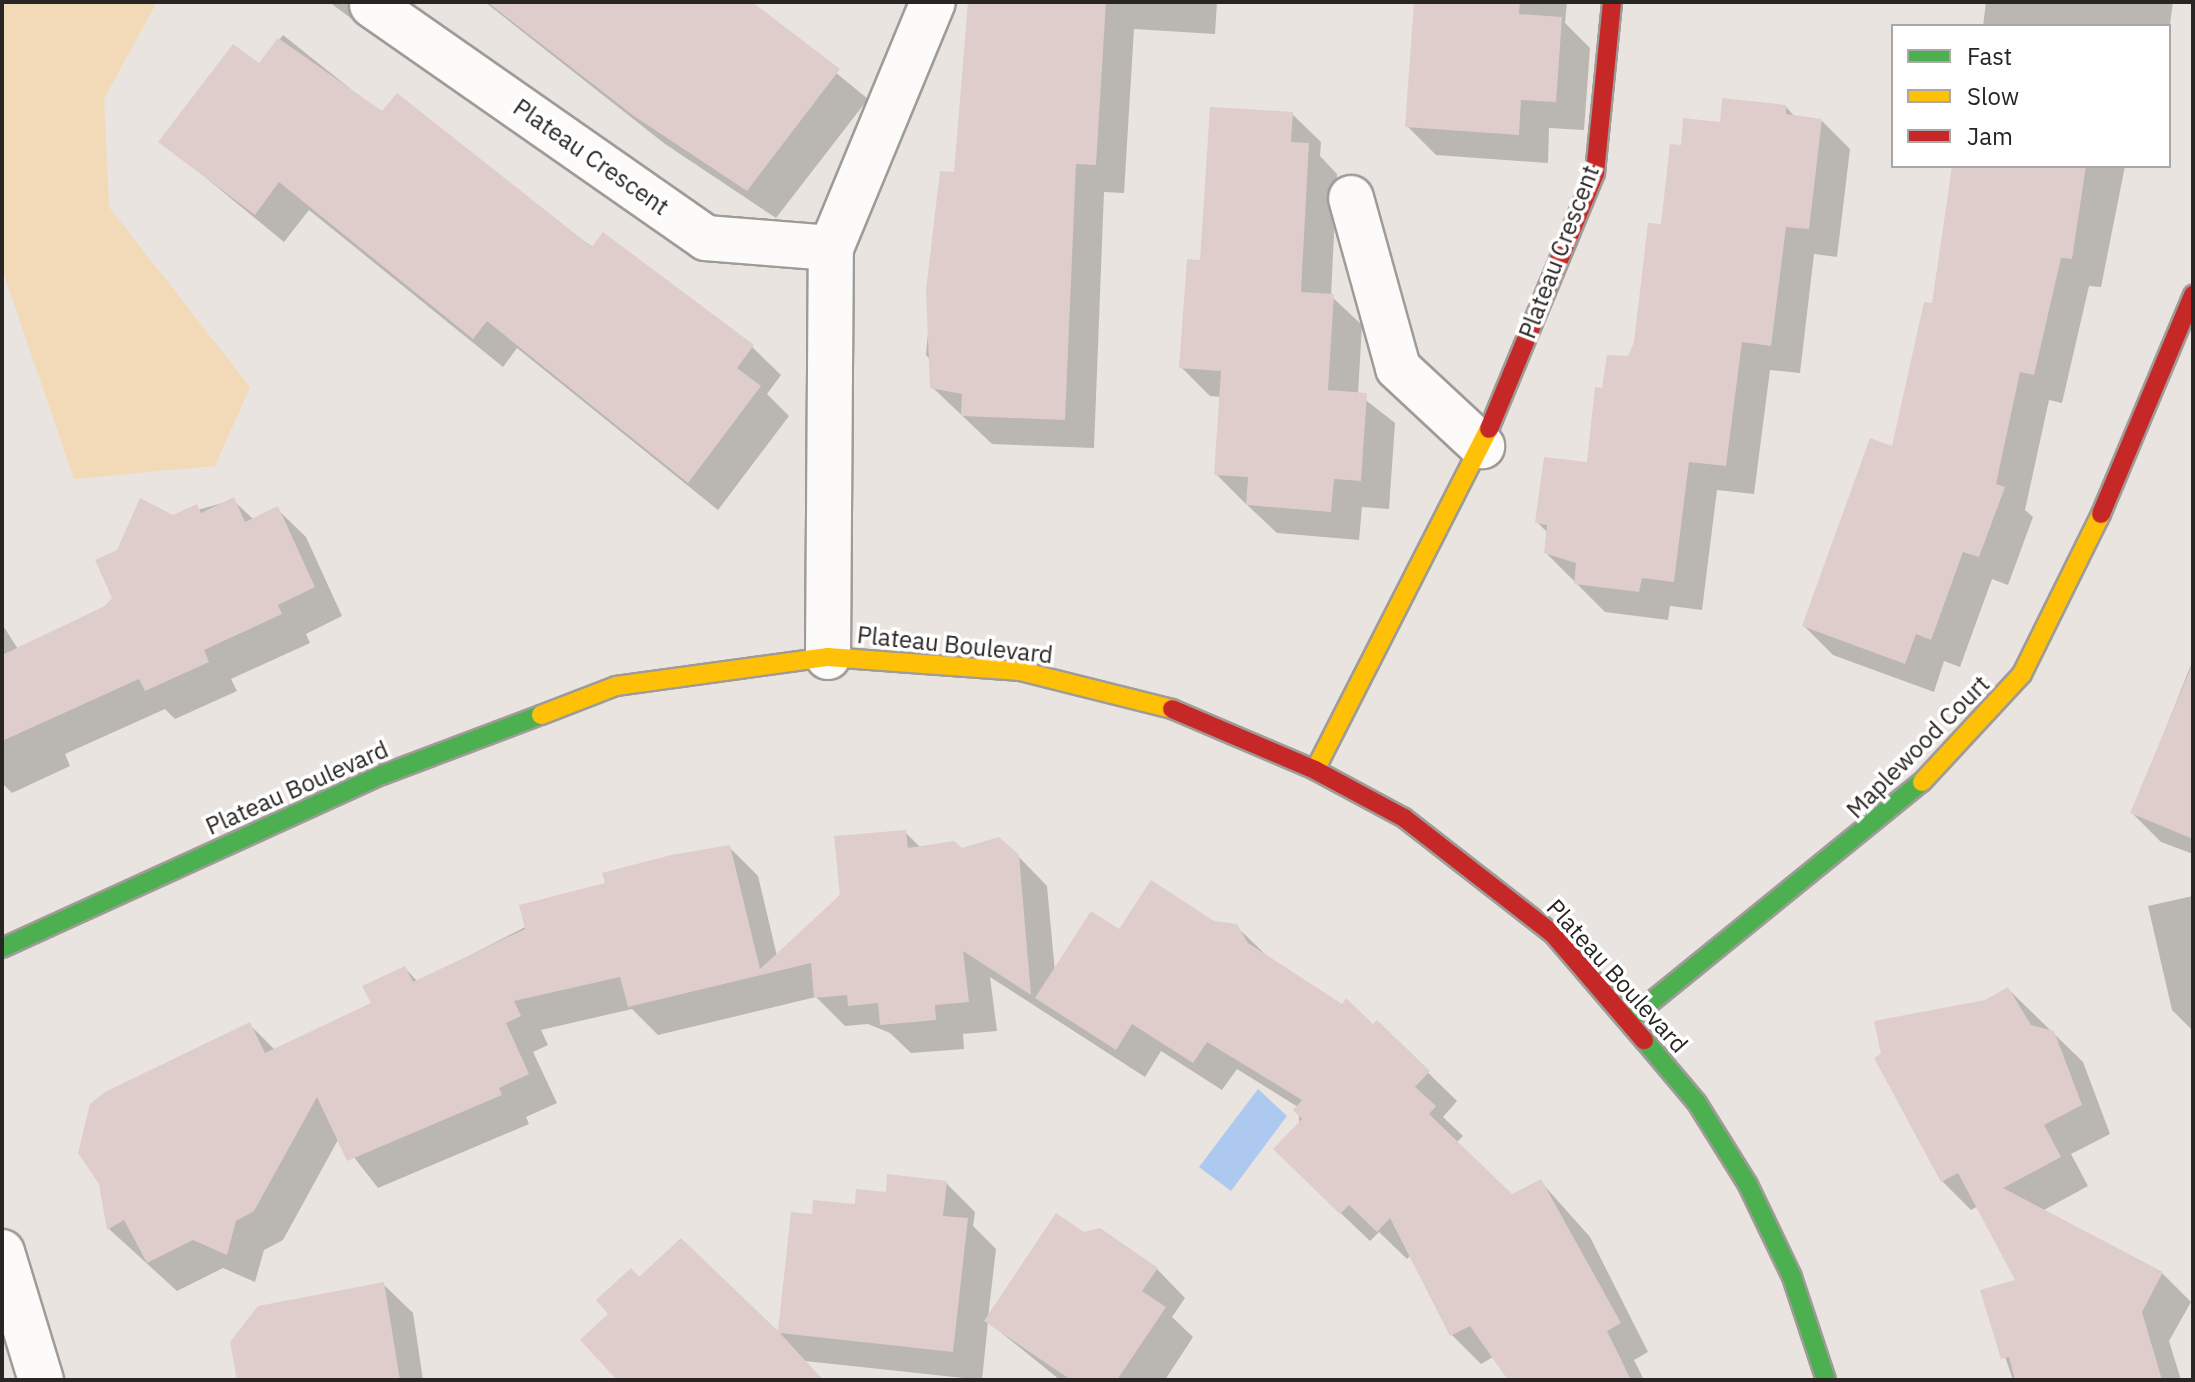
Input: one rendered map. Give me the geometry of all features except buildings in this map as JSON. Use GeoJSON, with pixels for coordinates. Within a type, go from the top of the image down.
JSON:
{"type":"FeatureCollection","features":[{"type":"Feature","properties":{"kind":"street"},"geometry":{"type":"LineString","coordinates":[[828,657],[831,248],[933,2]]}},
{"type":"Feature","properties":{"kind":"street","name":"Plateau Crescent"},"geometry":{"type":"LineString","coordinates":[[1315,770],[1482,446],[1595,173],[1612,2]]}},
{"type":"Feature","properties":{"kind":"street","name":"Plateau Crescent"},"geometry":{"type":"LineString","coordinates":[[372,5],[706,238],[831,248]]}},
{"type":"Feature","properties":{"kind":"street"},"geometry":{"type":"LineString","coordinates":[[1351,198],[1398,368],[1482,446]]}},
{"type":"Feature","properties":{"kind":"street","name":"Maplewood Court"},"geometry":{"type":"LineString","coordinates":[[1630,1019],[1872,829],[2013,686],[2059,608],[2193,295]]}},
{"type":"Feature","properties":{"kind":"street","name":"Plateau Boulevard"},"geometry":{"type":"LineString","coordinates":[[2,948],[502,724],[616,686],[828,657],[1020,671],[1101,688],[1203,719],[1315,770],[1481,872],[1553,934],[1630,1019],[1697,1103],[1748,1185],[1792,1277],[1826,1380]]}},
{"type":"Feature","properties":{"kind":"street"},"geometry":{"type":"LineString","coordinates":[[2,1252],[41,1380]]}},
{"type":"Feature","properties":{"kind":"shaded area"},"geometry":{"type":"Polygon","coordinates":[[[2,2],[157,2],[104,99],[109,207],[250,387],[215,466],[74,479],[2,269],[2,2]]]}},
{"type":"Feature","properties":{"kind":"water"},"geometry":{"type":"Polygon","coordinates":[[[1258,1089],[1287,1116],[1231,1191],[1199,1167],[1258,1089]]]}},
{"type":"Feature","properties":{"kind":"traffic: fast"},"geometry":{"type":"LineString","coordinates":[[2,948],[382,775],[541,715]]}},
{"type":"Feature","properties":{"kind":"traffic: fast"},"geometry":{"type":"LineString","coordinates":[[1630,1019],[1922,782]]}},
{"type":"Feature","properties":{"kind":"traffic: fast"},"geometry":{"type":"LineString","coordinates":[[1644,1040],[1697,1103],[1748,1185],[1792,1277],[1826,1380]]}},
{"type":"Feature","properties":{"kind":"traffic: slow"},"geometry":{"type":"LineString","coordinates":[[1315,770],[1489,429]]}},
{"type":"Feature","properties":{"kind":"traffic: slow"},"geometry":{"type":"LineString","coordinates":[[1922,782],[2022,674],[2101,514]]}},
{"type":"Feature","properties":{"kind":"traffic: slow"},"geometry":{"type":"LineString","coordinates":[[541,715],[616,686],[828,657],[1020,671],[1172,709]]}},
{"type":"Feature","properties":{"kind":"traffic: jam"},"geometry":{"type":"LineString","coordinates":[[1489,429],[1595,173],[1612,2]]}},
{"type":"Feature","properties":{"kind":"traffic: jam"},"geometry":{"type":"LineString","coordinates":[[2101,514],[2193,295]]}},
{"type":"Feature","properties":{"kind":"traffic: jam"},"geometry":{"type":"LineString","coordinates":[[1172,709],[1315,770],[1404,818],[1553,934],[1644,1040]]}}]}
